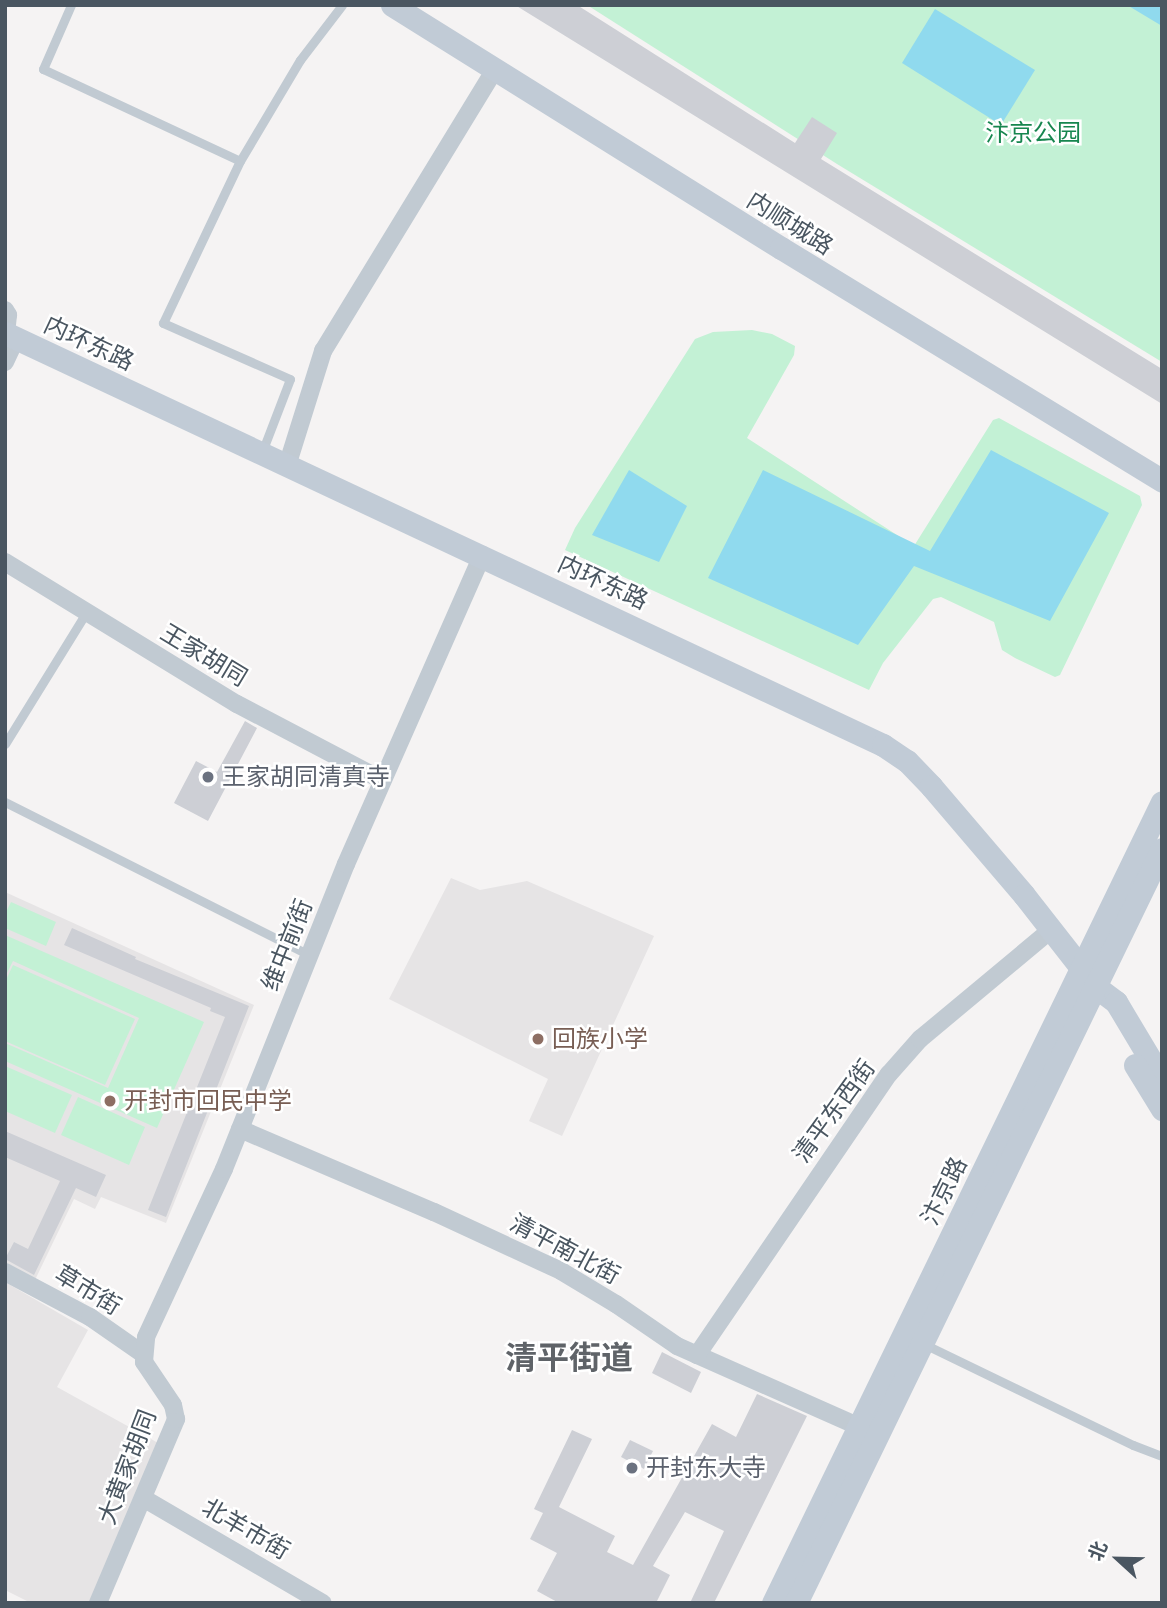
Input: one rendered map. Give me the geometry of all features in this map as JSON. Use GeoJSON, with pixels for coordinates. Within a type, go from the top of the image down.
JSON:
{"type":"FeatureCollection","features":[{"type":"Feature","properties":{"kind":"street","name":"内顺城路"},"geometry":{"type":"LineString","coordinates":[[392,5],[781,248],[1162,481]]}},
{"type":"Feature","properties":{"kind":"street"},"geometry":{"type":"LineString","coordinates":[[287,466],[323,351],[495,69]]}},
{"type":"Feature","properties":{"kind":"street"},"geometry":{"type":"LineString","coordinates":[[5,310],[8,315],[9,335],[5,362]]}},
{"type":"Feature","properties":{"kind":"street","name":"内环东路"},"geometry":{"type":"LineString","coordinates":[[9,335],[835,720],[891,750],[907,761],[931,786],[1096,987],[1116,1002],[1162,1079]]}},
{"type":"Feature","properties":{"kind":"street","name":"维中前街"},"geometry":{"type":"LineString","coordinates":[[143,1354],[146,1337],[240,1129],[382,780],[482,555]]}},
{"type":"Feature","properties":{"kind":"street","name":"王家胡同"},"geometry":{"type":"LineString","coordinates":[[5,562],[237,705],[382,780]]}},
{"type":"Feature","properties":{"kind":"street","name":"汴京路"},"geometry":{"type":"LineString","coordinates":[[773,1603],[1162,802]]}},
{"type":"Feature","properties":{"kind":"street","name":"汴京路"},"geometry":{"type":"LineString","coordinates":[[796,1603],[1162,849]]}},
{"type":"Feature","properties":{"kind":"street","name":"清平东西街"},"geometry":{"type":"LineString","coordinates":[[697,1355],[889,1074],[920,1038],[1051,930]]}},
{"type":"Feature","properties":{"kind":"street","name":"内环东路"},"geometry":{"type":"LineString","coordinates":[[1096,987],[1108,1019],[1162,1109]]}},
{"type":"Feature","properties":{"kind":"street","name":"清平南北街"},"geometry":{"type":"LineString","coordinates":[[240,1129],[434,1212],[561,1271],[697,1355],[860,1427]]}},
{"type":"Feature","properties":{"kind":"street","name":"草市街"},"geometry":{"type":"LineString","coordinates":[[5,1272],[90,1317],[143,1354]]}},
{"type":"Feature","properties":{"kind":"street","name":"大黄家胡同"},"geometry":{"type":"LineString","coordinates":[[98,1603],[176,1419],[173,1405],[148,1369],[143,1354]]}},
{"type":"Feature","properties":{"kind":"street","name":"北羊市街"},"geometry":{"type":"LineString","coordinates":[[143,1498],[323,1603]]}},
{"type":"Feature","properties":{"kind":"lane"},"geometry":{"type":"LineString","coordinates":[[71,5],[43,69],[240,161]]}},
{"type":"Feature","properties":{"kind":"lane"},"geometry":{"type":"LineString","coordinates":[[261,454],[290,379],[163,323],[240,161],[300,60],[342,5]]}},
{"type":"Feature","properties":{"kind":"lane"},"geometry":{"type":"LineString","coordinates":[[5,744],[86,612]]}},
{"type":"Feature","properties":{"kind":"lane"},"geometry":{"type":"LineString","coordinates":[[5,802],[309,955]]}},
{"type":"Feature","properties":{"kind":"lane"},"geometry":{"type":"LineString","coordinates":[[922,1343],[1121,1440],[1162,1456]]}},
{"type":"Feature","properties":{"kind":"shaded area","name":"回族小学"},"geometry":{"type":"Polygon","coordinates":[[[451,878],[480,890],[527,881],[654,936],[562,1136],[529,1121],[548,1079],[389,999],[451,878]]]}},
{"type":"Feature","properties":{"kind":"shaded area","name":"开封市回民中学"},"geometry":{"type":"Polygon","coordinates":[[[5,892],[254,1005],[166,1223],[101,1197],[95,1209],[74,1199],[35,1280],[5,1265],[5,892]]]}},
{"type":"Feature","properties":{"kind":"shaded area"},"geometry":{"type":"Polygon","coordinates":[[[5,1282],[88,1330],[57,1387],[160,1444],[91,1603],[31,1603],[5,1590],[5,1282]]]}},
{"type":"Feature","properties":{"kind":"green space","name":"汴京公园"},"geometry":{"type":"Polygon","coordinates":[[[587,5],[1162,5],[1162,362],[837,164],[587,5]]]}},
{"type":"Feature","properties":{"kind":"green space"},"geometry":{"type":"Polygon","coordinates":[[[752,330],[772,334],[795,346],[794,355],[747,438],[914,546],[993,420],[999,418],[1140,496],[1142,505],[1060,675],[1055,677],[1002,650],[994,622],[941,597],[933,599],[883,663],[869,690],[565,550],[575,528],[695,339],[713,332],[752,330]]]}},
{"type":"Feature","properties":{"kind":"green space"},"geometry":{"type":"Polygon","coordinates":[[[11,902],[56,922],[46,946],[5,928],[5,914],[11,902]]]}},
{"type":"Feature","properties":{"kind":"green space"},"geometry":{"type":"Polygon","coordinates":[[[5,935],[204,1022],[157,1128],[5,1061],[5,1043],[108,1088],[139,1018],[13,961],[5,977],[5,935]]]}},
{"type":"Feature","properties":{"kind":"green space"},"geometry":{"type":"Polygon","coordinates":[[[13,965],[135,1019],[105,1085],[5,1041],[5,982],[13,965]]]}},
{"type":"Feature","properties":{"kind":"green space"},"geometry":{"type":"Polygon","coordinates":[[[5,1066],[72,1095],[55,1133],[5,1111],[5,1066]]]}},
{"type":"Feature","properties":{"kind":"green space"},"geometry":{"type":"Polygon","coordinates":[[[78,1097],[145,1127],[129,1165],[61,1135],[78,1097]]]}},
{"type":"Feature","properties":{"kind":"water"},"geometry":{"type":"Polygon","coordinates":[[[1127,5],[1162,5],[1162,26],[1127,5]]]}},
{"type":"Feature","properties":{"kind":"water"},"geometry":{"type":"Polygon","coordinates":[[[935,9],[1035,70],[1001,125],[902,63],[935,9]]]}},
{"type":"Feature","properties":{"kind":"water"},"geometry":{"type":"Polygon","coordinates":[[[991,450],[1109,513],[1050,621],[914,566],[858,645],[708,578],[763,470],[930,551],[991,450]]]}},
{"type":"Feature","properties":{"kind":"water"},"geometry":{"type":"Polygon","coordinates":[[[629,470],[687,506],[659,562],[592,535],[629,470]]]}},
{"type":"Feature","properties":{"kind":"building"},"geometry":{"type":"Polygon","coordinates":[[[515,5],[577,5],[795,143],[812,117],[837,133],[821,159],[1162,369],[1162,404],[515,5]]]}},
{"type":"Feature","properties":{"kind":"building","name":"王家胡同清真寺"},"geometry":{"type":"Polygon","coordinates":[[[245,721],[257,728],[208,821],[174,803],[196,761],[217,772],[245,721]]]}},
{"type":"Feature","properties":{"kind":"building"},"geometry":{"type":"Polygon","coordinates":[[[72,928],[136,957],[135,959],[249,1006],[166,1217],[148,1210],[225,1017],[210,1011],[211,1008],[64,945],[72,928]]]}},
{"type":"Feature","properties":{"kind":"building"},"geometry":{"type":"Polygon","coordinates":[[[5,1131],[106,1175],[96,1197],[76,1188],[34,1275],[5,1259],[14,1242],[28,1249],[60,1181],[5,1157],[5,1131]]]}},
{"type":"Feature","properties":{"kind":"building"},"geometry":{"type":"Polygon","coordinates":[[[662,1352],[701,1372],[691,1393],[652,1373],[662,1352]]]}},
{"type":"Feature","properties":{"kind":"building"},"geometry":{"type":"Polygon","coordinates":[[[757,1394],[807,1416],[714,1603],[690,1603],[724,1531],[685,1512],[653,1566],[670,1575],[656,1603],[559,1603],[537,1591],[557,1553],[530,1539],[543,1513],[534,1509],[572,1430],[592,1439],[559,1507],[615,1536],[607,1552],[633,1565],[712,1424],[736,1437],[757,1394]]]}},
{"type":"Feature","properties":{"kind":"building"},"geometry":{"type":"Polygon","coordinates":[[[630,1440],[653,1451],[644,1469],[621,1457],[630,1440]]]}},
{"type":"Feature","properties":{"kind":"place","name":"王家胡同清真寺"},"geometry":{"type":"Point","coordinates":[208,777]}},
{"type":"Feature","properties":{"kind":"place","name":"回族小学"},"geometry":{"type":"Point","coordinates":[538,1039]}},
{"type":"Feature","properties":{"kind":"place","name":"开封市回民中学"},"geometry":{"type":"Point","coordinates":[110,1101]}},
{"type":"Feature","properties":{"kind":"place","name":"开封东大寺"},"geometry":{"type":"Point","coordinates":[632,1468]}},
{"type":"Feature","properties":{"kind":"district","name":"清平街道"},"geometry":{"type":"Point","coordinates":[569,1358]}}]}
